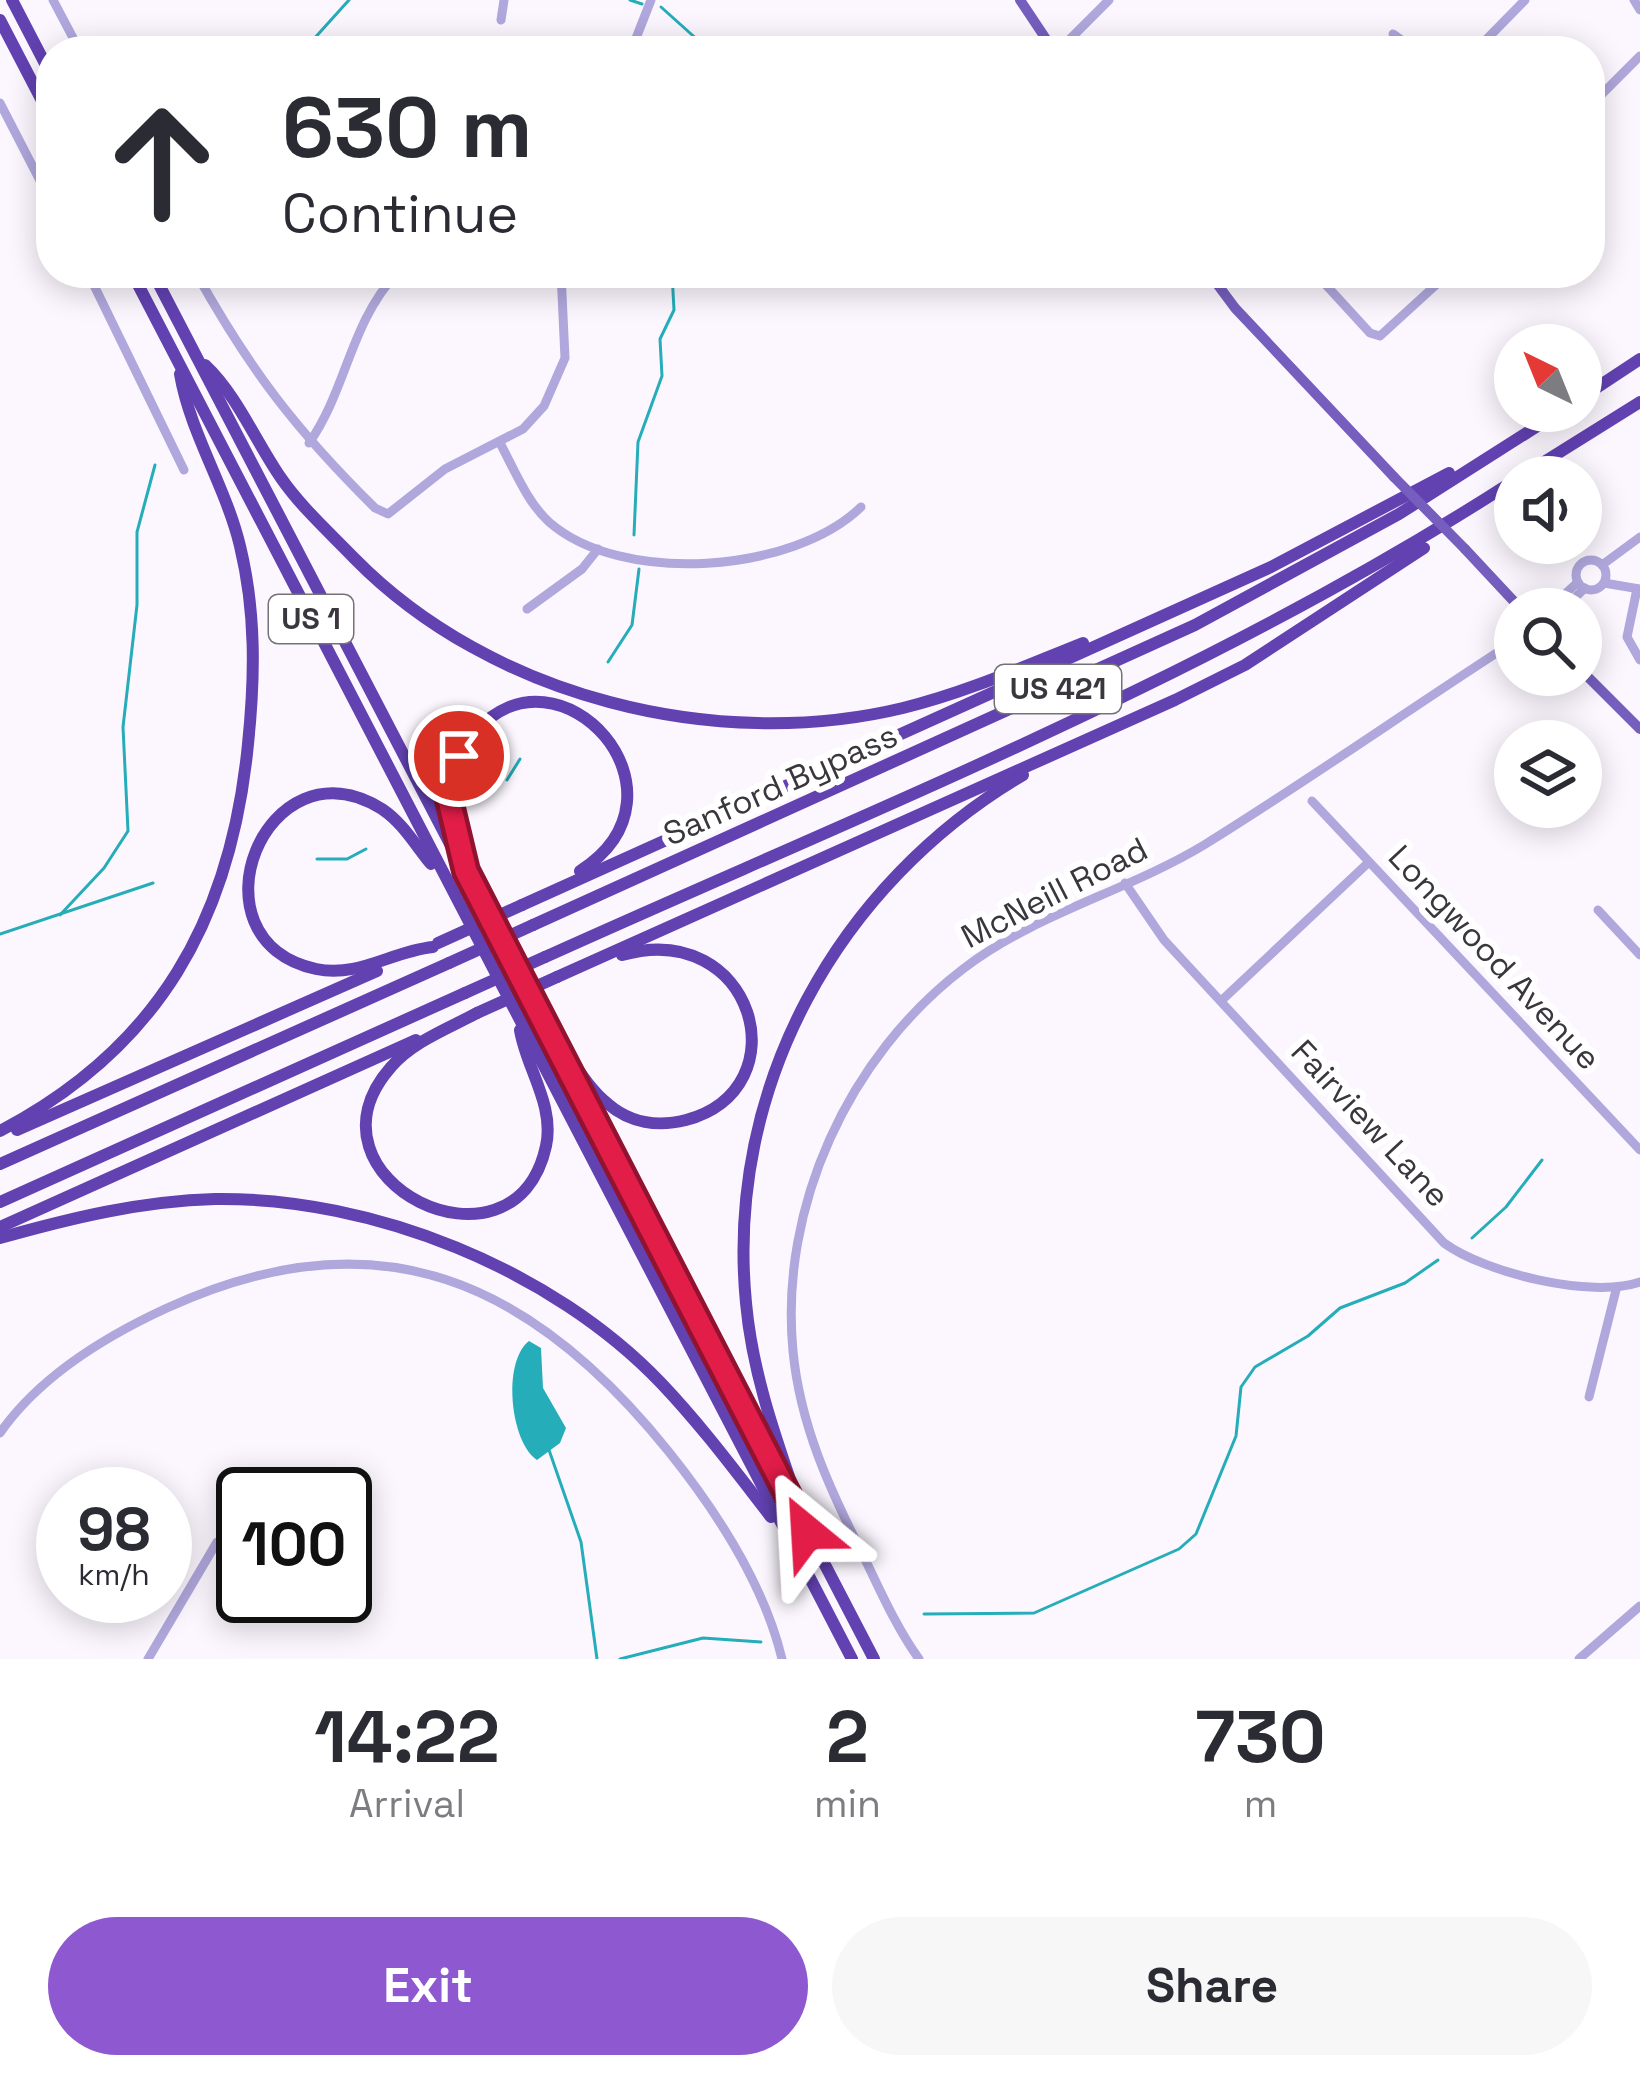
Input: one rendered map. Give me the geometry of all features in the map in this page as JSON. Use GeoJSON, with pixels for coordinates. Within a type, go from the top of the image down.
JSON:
{"type":"FeatureCollection","features":[{"type":"Feature","properties":{"kind":"highway"},"geometry":{"type":"LineString","coordinates":[[12,0],[36,47]]}},
{"type":"Feature","properties":{"kind":"highway"},"geometry":{"type":"LineString","coordinates":[[0,20],[36,89]]}},
{"type":"Feature","properties":{"kind":"highway","name":"US 1"},"geometry":{"type":"LineString","coordinates":[[140,288],[852,1659]]}},
{"type":"Feature","properties":{"kind":"highway","name":"US 1"},"geometry":{"type":"LineString","coordinates":[[161,288],[874,1659]]}},
{"type":"Feature","properties":{"kind":"highway"},"geometry":{"type":"LineString","coordinates":[[197,358],[217,377],[284,483],[359,563],[428,618],[500,660],[577,693],[688,718],[809,722],[902,709],[1158,617]]}},
{"type":"Feature","properties":{"kind":"highway"},"geometry":{"type":"LineString","coordinates":[[1602,384],[1640,359]]}},
{"type":"Feature","properties":{"kind":"highway"},"geometry":{"type":"LineString","coordinates":[[0,1134],[93,1072],[153,1010],[210,913],[231,852],[242,802],[254,623],[239,543],[184,396],[177,361]]}},
{"type":"Feature","properties":{"kind":"highway","name":"Sanford Bypass"},"geometry":{"type":"LineString","coordinates":[[1556,456],[1640,402]]}},
{"type":"Feature","properties":{"kind":"highway"},"geometry":{"type":"LineString","coordinates":[[0,1134],[436,945],[1158,617],[1367,518],[1523,432]]}},
{"type":"Feature","properties":{"kind":"highway","name":"Sanford Bypass"},"geometry":{"type":"LineString","coordinates":[[0,1164],[1196,625],[1399,514],[1528,432]]}},
{"type":"Feature","properties":{"kind":"highway","name":"Sanford Bypass"},"geometry":{"type":"LineString","coordinates":[[0,1202],[1218,651],[1374,568],[1494,495]]}},
{"type":"Feature","properties":{"kind":"highway"},"geometry":{"type":"LineString","coordinates":[[0,1227],[1112,729],[1245,665],[1494,497]]}},
{"type":"Feature","properties":{"kind":"highway"},"geometry":{"type":"LineString","coordinates":[[466,871],[449,800],[459,756],[471,737],[484,723],[520,706],[554,705],[584,717],[608,736],[624,769],[624,819],[607,851],[522,905]]}},
{"type":"Feature","properties":{"kind":"highway"},"geometry":{"type":"LineString","coordinates":[[807,1532],[769,1418],[745,1292],[749,1174],[777,1063],[821,970],[875,896],[916,854],[1007,784],[1112,729]]}},
{"type":"Feature","properties":{"kind":"highway"},"geometry":{"type":"LineString","coordinates":[[436,945],[349,970],[302,965],[269,942],[258,926],[247,882],[257,844],[282,814],[308,797],[340,794],[362,799],[399,823],[445,878]]}},
{"type":"Feature","properties":{"kind":"highway"},"geometry":{"type":"LineString","coordinates":[[545,1027],[594,1092],[612,1108],[648,1124],[699,1116],[740,1082],[748,1060],[751,1036],[743,995],[713,962],[665,947],[560,975]]}},
{"type":"Feature","properties":{"kind":"highway"},"geometry":{"type":"LineString","coordinates":[[477,1013],[389,1069],[369,1118],[369,1138],[386,1179],[418,1205],[448,1214],[484,1211],[509,1199],[531,1181],[542,1160],[548,1129],[518,1017]]}},
{"type":"Feature","properties":{"kind":"highway"},"geometry":{"type":"LineString","coordinates":[[0,1238],[92,1213],[217,1199],[335,1213],[419,1235],[516,1277],[618,1344],[660,1382],[792,1545]]}},
{"type":"Feature","properties":{"kind":"main road"},"geometry":{"type":"LineString","coordinates":[[1020,0],[1045,36]]}},
{"type":"Feature","properties":{"kind":"main road"},"geometry":{"type":"LineString","coordinates":[[1220,288],[1501,588]]}},
{"type":"Feature","properties":{"kind":"main road"},"geometry":{"type":"LineString","coordinates":[[1602,690],[1639,726]]}},
{"type":"Feature","properties":{"kind":"street"},"geometry":{"type":"LineString","coordinates":[[53,0],[72,36]]}},
{"type":"Feature","properties":{"kind":"street"},"geometry":{"type":"LineString","coordinates":[[501,20],[504,0]]}},
{"type":"Feature","properties":{"kind":"street"},"geometry":{"type":"LineString","coordinates":[[637,36],[651,0]]}},
{"type":"Feature","properties":{"kind":"street"},"geometry":{"type":"LineString","coordinates":[[1072,36],[1109,0]]}},
{"type":"Feature","properties":{"kind":"street"},"geometry":{"type":"LineString","coordinates":[[1490,36],[1525,0]]}},
{"type":"Feature","properties":{"kind":"street"},"geometry":{"type":"LineString","coordinates":[[1634,0],[1640,10]]}},
{"type":"Feature","properties":{"kind":"street"},"geometry":{"type":"LineString","coordinates":[[1605,91],[1640,56]]}},
{"type":"Feature","properties":{"kind":"street"},"geometry":{"type":"LineString","coordinates":[[0,103],[36,173]]}},
{"type":"Feature","properties":{"kind":"street"},"geometry":{"type":"LineString","coordinates":[[95,288],[184,470]]}},
{"type":"Feature","properties":{"kind":"street"},"geometry":{"type":"LineString","coordinates":[[204,288],[246,362],[309,443],[388,514],[399,511],[445,469],[523,429],[544,406],[565,358],[562,288]]}},
{"type":"Feature","properties":{"kind":"street"},"geometry":{"type":"LineString","coordinates":[[309,443],[324,422],[363,316],[386,288]]}},
{"type":"Feature","properties":{"kind":"street"},"geometry":{"type":"LineString","coordinates":[[1329,288],[1370,333],[1380,336],[1433,288]]}},
{"type":"Feature","properties":{"kind":"street"},"geometry":{"type":"LineString","coordinates":[[500,443],[540,512],[567,535],[598,549],[679,563],[724,565],[803,542],[861,507]]}},
{"type":"Feature","properties":{"kind":"street"},"geometry":{"type":"LineString","coordinates":[[1581,585],[1577,568],[1583,562],[1602,565],[1640,536]]}},
{"type":"Feature","properties":{"kind":"street"},"geometry":{"type":"LineString","coordinates":[[527,609],[582,569],[598,549]]}},
{"type":"Feature","properties":{"kind":"street"},"geometry":{"type":"LineString","coordinates":[[1602,565],[1604,583]]}},
{"type":"Feature","properties":{"kind":"street"},"geometry":{"type":"LineString","coordinates":[[1577,588],[1604,583],[1638,589],[1628,637],[1640,660]]}},
{"type":"Feature","properties":{"kind":"street","name":"McNeill Road"},"geometry":{"type":"LineString","coordinates":[[919,1659],[829,1487],[802,1403],[792,1297],[809,1197],[858,1086],[932,996],[1005,941],[1200,847],[1494,655]]}},
{"type":"Feature","properties":{"kind":"street","name":"Longwood Avenue"},"geometry":{"type":"LineString","coordinates":[[1312,800],[1640,1150]]}},
{"type":"Feature","properties":{"kind":"street"},"geometry":{"type":"LineString","coordinates":[[1221,1001],[1369,862]]}},
{"type":"Feature","properties":{"kind":"street","name":"Fairview Lane"},"geometry":{"type":"LineString","coordinates":[[1125,884],[1164,940],[1458,1253],[1492,1268],[1616,1290],[1640,1282]]}},
{"type":"Feature","properties":{"kind":"street"},"geometry":{"type":"LineString","coordinates":[[1598,910],[1640,955]]}},
{"type":"Feature","properties":{"kind":"street"},"geometry":{"type":"LineString","coordinates":[[0,1432],[86,1353],[125,1328],[230,1283],[317,1265],[411,1272],[488,1294],[557,1335],[596,1366],[706,1498],[752,1581],[782,1659]]}},
{"type":"Feature","properties":{"kind":"street"},"geometry":{"type":"LineString","coordinates":[[1589,1396],[1616,1290]]}},
{"type":"Feature","properties":{"kind":"street"},"geometry":{"type":"LineString","coordinates":[[148,1659],[216,1544]]}},
{"type":"Feature","properties":{"kind":"street"},"geometry":{"type":"LineString","coordinates":[[1579,1659],[1640,1606]]}},
{"type":"Feature","properties":{"kind":"water"},"geometry":{"type":"Polygon","coordinates":[[[529,1341],[541,1348],[543,1388],[566,1428],[560,1443],[537,1460],[521,1437],[513,1402],[515,1366],[529,1341]]]}},
{"type":"Feature","properties":{"kind":"waterway"},"geometry":{"type":"LineString","coordinates":[[317,36],[349,0]]}},
{"type":"Feature","properties":{"kind":"waterway"},"geometry":{"type":"LineString","coordinates":[[630,0],[642,4]]}},
{"type":"Feature","properties":{"kind":"waterway"},"geometry":{"type":"LineString","coordinates":[[661,7],[693,36]]}},
{"type":"Feature","properties":{"kind":"waterway"},"geometry":{"type":"LineString","coordinates":[[634,535],[638,442],[662,376],[660,339],[674,310],[673,288]]}},
{"type":"Feature","properties":{"kind":"waterway"},"geometry":{"type":"LineString","coordinates":[[60,915],[104,868],[128,831],[123,727],[137,605],[137,532],[155,465]]}},
{"type":"Feature","properties":{"kind":"waterway"},"geometry":{"type":"LineString","coordinates":[[608,662],[632,625],[639,569]]}},
{"type":"Feature","properties":{"kind":"waterway"},"geometry":{"type":"LineString","coordinates":[[507,780],[520,759]]}},
{"type":"Feature","properties":{"kind":"waterway"},"geometry":{"type":"LineString","coordinates":[[317,859],[347,859],[366,849]]}},
{"type":"Feature","properties":{"kind":"waterway"},"geometry":{"type":"LineString","coordinates":[[0,934],[153,883]]}},
{"type":"Feature","properties":{"kind":"waterway"},"geometry":{"type":"LineString","coordinates":[[1472,1238],[1506,1207],[1542,1160]]}},
{"type":"Feature","properties":{"kind":"waterway"},"geometry":{"type":"LineString","coordinates":[[924,1614],[1034,1613],[1179,1549],[1196,1534],[1236,1436],[1241,1387],[1255,1367],[1308,1336],[1340,1308],[1405,1283],[1438,1260]]}},
{"type":"Feature","properties":{"kind":"waterway"},"geometry":{"type":"LineString","coordinates":[[549,1450],[581,1542],[597,1659]]}},
{"type":"Feature","properties":{"kind":"waterway"},"geometry":{"type":"LineString","coordinates":[[620,1659],[703,1638],[761,1642]]}},
{"type":"Feature","properties":{"kind":"route"},"geometry":{"type":"LineString","coordinates":[[459,756],[449,800],[466,871],[807,1532]]}}]}
